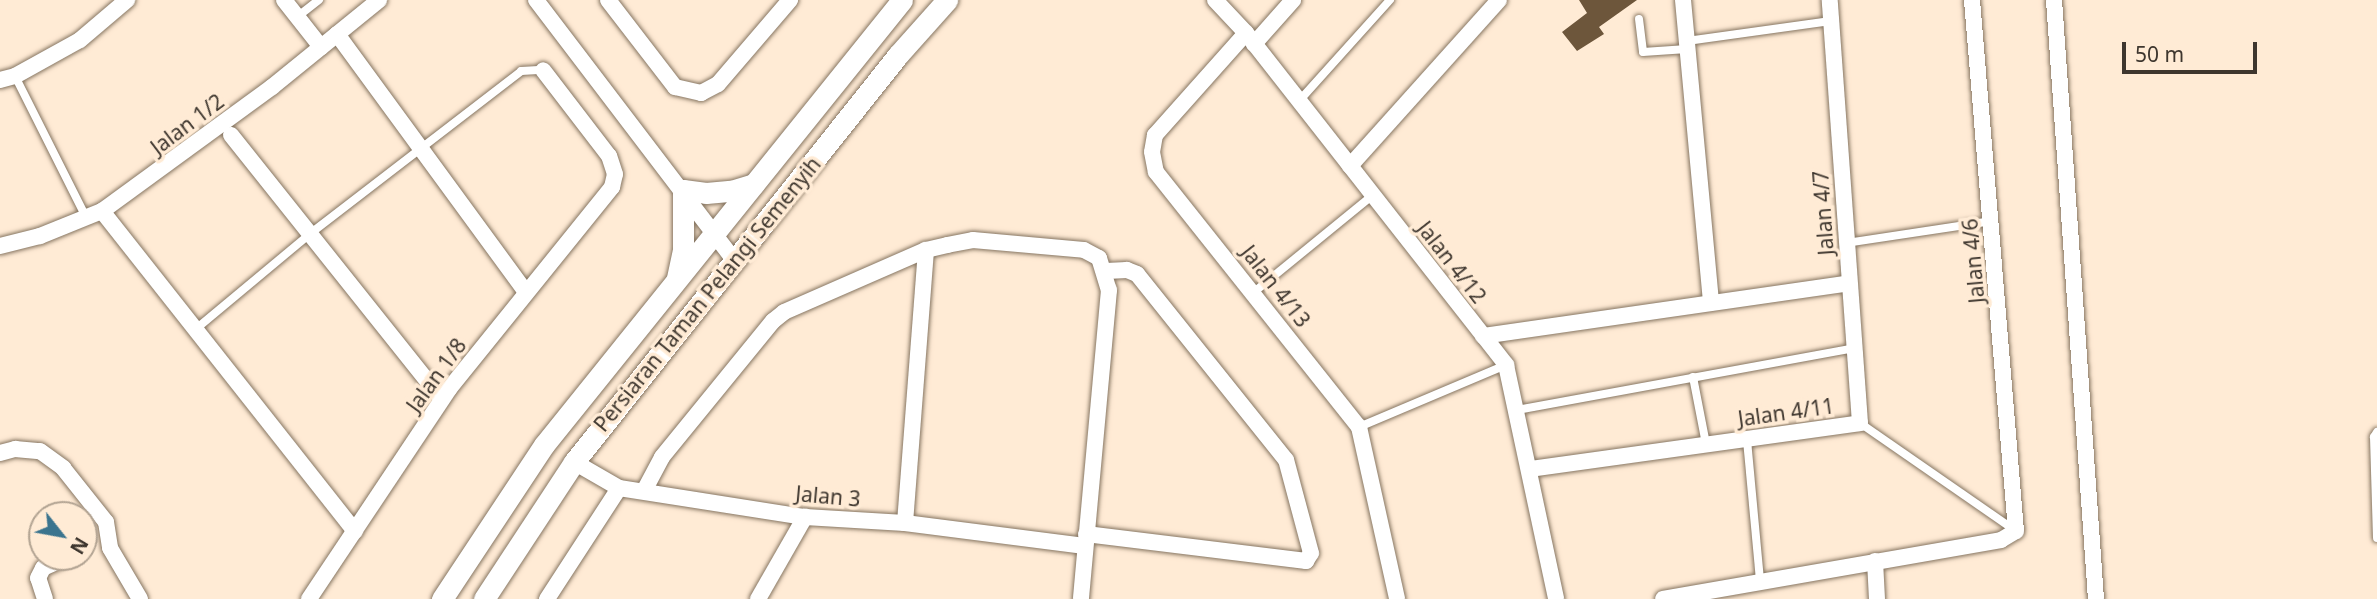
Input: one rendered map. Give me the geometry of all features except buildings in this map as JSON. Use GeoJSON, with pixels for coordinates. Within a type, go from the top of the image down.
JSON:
{"type":"FeatureCollection","features":[{"type":"Feature","properties":{"kind":"street"},"geometry":{"type":"LineString","coordinates":[[284,0],[321,47]]}},
{"type":"Feature","properties":{"kind":"street","name":"Jalan 1/2"},"geometry":{"type":"LineString","coordinates":[[0,246],[40,236],[102,211],[138,187],[379,0]]}},
{"type":"Feature","properties":{"kind":"street"},"geometry":{"type":"LineString","coordinates":[[536,0],[734,260]]}},
{"type":"Feature","properties":{"kind":"street"},"geometry":{"type":"LineString","coordinates":[[608,0],[675,87],[701,93],[718,84],[790,0]]}},
{"type":"Feature","properties":{"kind":"street","name":"Persiaran Taman Pelangi Semenyih"},"geometry":{"type":"LineString","coordinates":[[442,599],[525,474],[576,405],[902,0]]}},
{"type":"Feature","properties":{"kind":"street","name":"Persiaran Taman Pelangi Semenyih"},"geometry":{"type":"LineString","coordinates":[[484,599],[573,462],[898,55],[947,0]]}},
{"type":"Feature","properties":{"kind":"street","name":"Jalan 4/12"},"geometry":{"type":"LineString","coordinates":[[1215,0],[1250,38],[1506,365],[1556,599]]}},
{"type":"Feature","properties":{"kind":"street","name":"Jalan 4/13"},"geometry":{"type":"LineString","coordinates":[[1293,0],[1250,38],[1155,135],[1152,152],[1156,172],[1359,427],[1396,599]]}},
{"type":"Feature","properties":{"kind":"street"},"geometry":{"type":"LineString","coordinates":[[1350,166],[1499,0]]}},
{"type":"Feature","properties":{"kind":"street"},"geometry":{"type":"LineString","coordinates":[[1683,0],[1711,303]]}},
{"type":"Feature","properties":{"kind":"street","name":"Jalan 4/7"},"geometry":{"type":"LineString","coordinates":[[1830,0],[1860,423]]}},
{"type":"Feature","properties":{"kind":"street","name":"Jalan 4/6"},"geometry":{"type":"LineString","coordinates":[[1972,0],[2016,524]]}},
{"type":"Feature","properties":{"kind":"street"},"geometry":{"type":"LineString","coordinates":[[2054,0],[2096,599]]}},
{"type":"Feature","properties":{"kind":"street"},"geometry":{"type":"LineString","coordinates":[[8,78],[80,40],[121,2]]}},
{"type":"Feature","properties":{"kind":"street"},"geometry":{"type":"LineString","coordinates":[[337,34],[525,291]]}},
{"type":"Feature","properties":{"kind":"street","name":"Jalan 1/8"},"geometry":{"type":"LineString","coordinates":[[309,599],[442,400],[525,291],[612,187],[615,174],[609,156],[543,70]]}},
{"type":"Feature","properties":{"kind":"street"},"geometry":{"type":"LineString","coordinates":[[231,135],[442,400]]}},
{"type":"Feature","properties":{"kind":"street"},"geometry":{"type":"LineString","coordinates":[[683,190],[706,193],[731,191],[754,184]]}},
{"type":"Feature","properties":{"kind":"street"},"geometry":{"type":"LineString","coordinates":[[677,280],[683,249],[683,190]]}},
{"type":"Feature","properties":{"kind":"street"},"geometry":{"type":"LineString","coordinates":[[102,211],[355,531]]}},
{"type":"Feature","properties":{"kind":"street"},"geometry":{"type":"LineString","coordinates":[[644,491],[656,464],[779,316],[926,250],[972,240],[1084,250],[1102,264],[1109,290],[1082,599]]}},
{"type":"Feature","properties":{"kind":"street"},"geometry":{"type":"LineString","coordinates":[[905,523],[926,250]]}},
{"type":"Feature","properties":{"kind":"street","name":"Jalan 3"},"geometry":{"type":"LineString","coordinates":[[573,462],[620,488],[805,517],[905,523],[1306,561],[1311,552],[1310,544],[1286,460],[1137,274],[1102,264]]}},
{"type":"Feature","properties":{"kind":"street"},"geometry":{"type":"LineString","coordinates":[[1483,336],[1849,282]]}},
{"type":"Feature","properties":{"kind":"street"},"geometry":{"type":"LineString","coordinates":[[525,474],[538,465],[562,460],[573,462],[570,428],[576,405]]}},
{"type":"Feature","properties":{"kind":"street","name":"Jalan 4/11"},"geometry":{"type":"LineString","coordinates":[[1530,469],[1860,423]]}},
{"type":"Feature","properties":{"kind":"street"},"geometry":{"type":"LineString","coordinates":[[0,453],[15,449],[40,451],[63,468],[106,522],[110,548],[140,599]]}},
{"type":"Feature","properties":{"kind":"street"},"geometry":{"type":"LineString","coordinates":[[547,599],[620,488]]}},
{"type":"Feature","properties":{"kind":"street"},"geometry":{"type":"LineString","coordinates":[[758,599],[805,517]]}},
{"type":"Feature","properties":{"kind":"street"},"geometry":{"type":"LineString","coordinates":[[1663,599],[2001,540],[2016,524]]}},
{"type":"Feature","properties":{"kind":"street"},"geometry":{"type":"LineString","coordinates":[[1875,561],[1877,599]]}},
{"type":"Feature","properties":{"kind":"street"},"geometry":{"type":"LineString","coordinates":[[42,571],[38,578],[45,599]]}},
{"type":"Feature","properties":{"kind":"lane"},"geometry":{"type":"LineString","coordinates":[[297,17],[319,0]]}},
{"type":"Feature","properties":{"kind":"lane"},"geometry":{"type":"LineString","coordinates":[[1299,100],[1390,0]]}},
{"type":"Feature","properties":{"kind":"lane"},"geometry":{"type":"LineString","coordinates":[[1639,19],[1643,52],[1831,21]]}},
{"type":"Feature","properties":{"kind":"lane"},"geometry":{"type":"LineString","coordinates":[[197,328],[311,233],[521,71],[543,70]]}},
{"type":"Feature","properties":{"kind":"lane"},"geometry":{"type":"LineString","coordinates":[[8,78],[86,217]]}},
{"type":"Feature","properties":{"kind":"lane"},"geometry":{"type":"LineString","coordinates":[[1254,292],[1373,195]]}},
{"type":"Feature","properties":{"kind":"lane"},"geometry":{"type":"LineString","coordinates":[[1846,243],[1991,221]]}},
{"type":"Feature","properties":{"kind":"lane"},"geometry":{"type":"LineString","coordinates":[[1517,410],[1854,348]]}},
{"type":"Feature","properties":{"kind":"lane"},"geometry":{"type":"LineString","coordinates":[[1359,427],[1506,365]]}},
{"type":"Feature","properties":{"kind":"lane"},"geometry":{"type":"LineString","coordinates":[[1693,377],[1706,444]]}},
{"type":"Feature","properties":{"kind":"lane","name":"Jalan 4/11"},"geometry":{"type":"LineString","coordinates":[[1860,423],[2016,524]]}},
{"type":"Feature","properties":{"kind":"lane"},"geometry":{"type":"LineString","coordinates":[[2377,432],[2374,437],[2377,538]]}},
{"type":"Feature","properties":{"kind":"lane"},"geometry":{"type":"LineString","coordinates":[[1747,440],[1760,581]]}}]}
